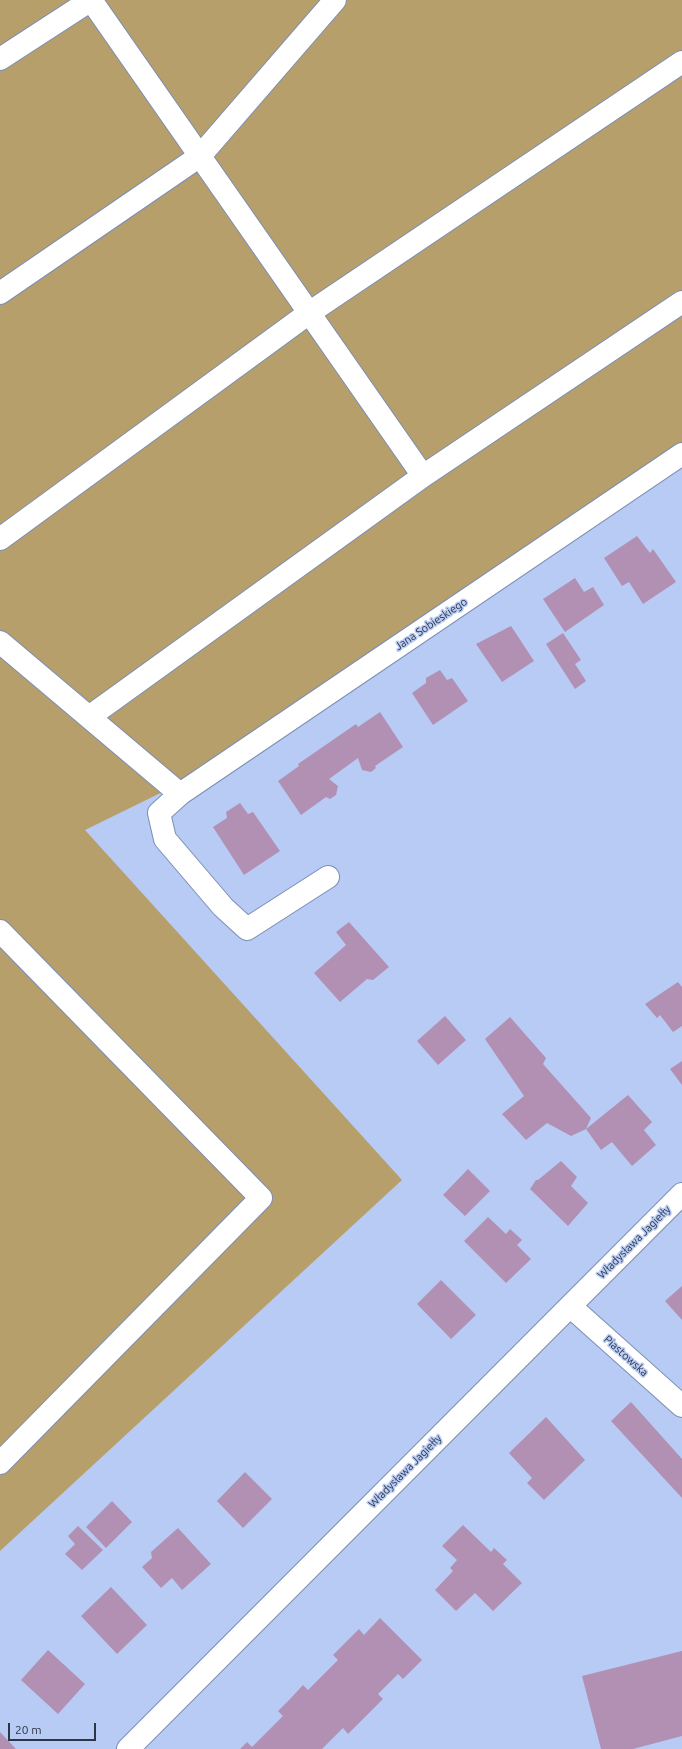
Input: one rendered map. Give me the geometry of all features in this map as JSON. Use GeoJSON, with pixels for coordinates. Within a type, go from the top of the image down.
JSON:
{"type":"FeatureCollection","features":[{"type":"Feature","properties":{"kind":"street"},"geometry":{"type":"LineString","coordinates":[[0,59],[91,0],[423,476]]}},
{"type":"Feature","properties":{"kind":"street"},"geometry":{"type":"LineString","coordinates":[[0,293],[200,156],[335,0]]}},
{"type":"Feature","properties":{"kind":"street"},"geometry":{"type":"LineString","coordinates":[[0,539],[309,313],[682,62]]}},
{"type":"Feature","properties":{"kind":"street"},"geometry":{"type":"LineString","coordinates":[[89,717],[423,476],[682,302]]}},
{"type":"Feature","properties":{"kind":"street","name":"Jana Sobieskiego"},"geometry":{"type":"LineString","coordinates":[[328,877],[247,929],[223,907],[165,839],[158,813],[180,794],[682,454]]}},
{"type":"Feature","properties":{"kind":"street"},"geometry":{"type":"LineString","coordinates":[[0,642],[180,794]]}},
{"type":"Feature","properties":{"kind":"street"},"geometry":{"type":"LineString","coordinates":[[0,931],[261,1198],[0,1463]]}},
{"type":"Feature","properties":{"kind":"street","name":"Władysława Jagiełły"},"geometry":{"type":"LineString","coordinates":[[128,1749],[682,1194]]}},
{"type":"Feature","properties":{"kind":"street","name":"Piastowska"},"geometry":{"type":"LineString","coordinates":[[570,1306],[682,1406]]}},
{"type":"Feature","properties":{"kind":"shaded area"},"geometry":{"type":"Polygon","coordinates":[[[0,0],[682,0],[682,444],[236,756],[85,830],[402,1180],[0,1551],[0,0]]]}},
{"type":"Feature","properties":{"kind":"building"},"geometry":{"type":"Polygon","coordinates":[[[637,536],[650,553],[653,549],[676,582],[643,604],[629,582],[622,586],[604,558],[637,536]]]}},
{"type":"Feature","properties":{"kind":"building"},"geometry":{"type":"Polygon","coordinates":[[[575,578],[584,592],[593,587],[604,605],[565,632],[543,599],[575,578]]]}},
{"type":"Feature","properties":{"kind":"building"},"geometry":{"type":"Polygon","coordinates":[[[511,626],[534,661],[502,682],[476,644],[511,626]]]}},
{"type":"Feature","properties":{"kind":"building"},"geometry":{"type":"Polygon","coordinates":[[[563,633],[581,660],[575,664],[586,681],[575,689],[546,644],[563,633]]]}},
{"type":"Feature","properties":{"kind":"building"},"geometry":{"type":"Polygon","coordinates":[[[440,670],[447,680],[452,678],[468,701],[433,725],[412,693],[426,683],[426,678],[440,670]]]}},
{"type":"Feature","properties":{"kind":"building"},"geometry":{"type":"Polygon","coordinates":[[[380,712],[403,747],[375,766],[376,768],[371,772],[362,770],[358,758],[329,779],[338,786],[336,795],[330,799],[326,797],[301,815],[278,781],[299,766],[298,764],[356,724],[358,727],[380,712]]]}},
{"type":"Feature","properties":{"kind":"building"},"geometry":{"type":"Polygon","coordinates":[[[240,803],[248,814],[253,812],[280,851],[244,875],[213,827],[227,818],[226,812],[240,803]]]}},
{"type":"Feature","properties":{"kind":"building"},"geometry":{"type":"Polygon","coordinates":[[[349,922],[389,967],[373,980],[367,979],[340,1002],[314,973],[346,945],[336,932],[349,922]]]}},
{"type":"Feature","properties":{"kind":"building"},"geometry":{"type":"Polygon","coordinates":[[[678,982],[682,987],[682,1026],[673,1032],[660,1015],[657,1018],[645,1004],[678,982]]]}},
{"type":"Feature","properties":{"kind":"building"},"geometry":{"type":"Polygon","coordinates":[[[445,1016],[466,1040],[438,1065],[417,1041],[445,1016]]]}},
{"type":"Feature","properties":{"kind":"building"},"geometry":{"type":"Polygon","coordinates":[[[510,1017],[546,1058],[543,1064],[591,1118],[586,1129],[571,1136],[547,1123],[526,1140],[502,1114],[524,1096],[485,1039],[510,1017]]]}},
{"type":"Feature","properties":{"kind":"building"},"geometry":{"type":"Polygon","coordinates":[[[682,1061],[682,1085],[670,1069],[682,1061]]]}},
{"type":"Feature","properties":{"kind":"building"},"geometry":{"type":"Polygon","coordinates":[[[628,1095],[652,1122],[644,1130],[656,1145],[632,1166],[612,1142],[601,1150],[586,1129],[628,1095]]]}},
{"type":"Feature","properties":{"kind":"building"},"geometry":{"type":"Polygon","coordinates":[[[561,1161],[577,1177],[571,1186],[588,1203],[568,1226],[530,1189],[536,1180],[538,1180],[561,1161]]]}},
{"type":"Feature","properties":{"kind":"building"},"geometry":{"type":"Polygon","coordinates":[[[468,1169],[490,1191],[465,1216],[443,1195],[468,1169]]]}},
{"type":"Feature","properties":{"kind":"building"},"geometry":{"type":"Polygon","coordinates":[[[488,1217],[506,1234],[510,1229],[522,1240],[517,1245],[531,1259],[506,1283],[464,1241],[488,1217]]]}},
{"type":"Feature","properties":{"kind":"building"},"geometry":{"type":"Polygon","coordinates":[[[441,1280],[476,1315],[451,1339],[417,1304],[441,1280]]]}},
{"type":"Feature","properties":{"kind":"building"},"geometry":{"type":"Polygon","coordinates":[[[682,1286],[682,1320],[665,1301],[682,1286]]]}},
{"type":"Feature","properties":{"kind":"building"},"geometry":{"type":"Polygon","coordinates":[[[631,1402],[682,1459],[682,1498],[611,1421],[631,1402]]]}},
{"type":"Feature","properties":{"kind":"building"},"geometry":{"type":"Polygon","coordinates":[[[546,1417],[585,1460],[544,1500],[527,1483],[532,1478],[509,1453],[546,1417]]]}},
{"type":"Feature","properties":{"kind":"building"},"geometry":{"type":"Polygon","coordinates":[[[245,1472],[272,1499],[243,1528],[217,1501],[245,1472]]]}},
{"type":"Feature","properties":{"kind":"building"},"geometry":{"type":"Polygon","coordinates":[[[112,1501],[132,1522],[106,1548],[86,1527],[112,1501]]]}},
{"type":"Feature","properties":{"kind":"building"},"geometry":{"type":"Polygon","coordinates":[[[463,1525],[491,1552],[494,1548],[507,1560],[503,1564],[522,1583],[493,1611],[475,1593],[456,1611],[435,1590],[453,1571],[450,1568],[457,1560],[442,1546],[463,1525]]]}},
{"type":"Feature","properties":{"kind":"building"},"geometry":{"type":"Polygon","coordinates":[[[78,1526],[103,1550],[82,1570],[65,1554],[75,1544],[68,1536],[78,1526]]]}},
{"type":"Feature","properties":{"kind":"building"},"geometry":{"type":"Polygon","coordinates":[[[178,1528],[211,1564],[182,1590],[172,1578],[161,1588],[142,1567],[152,1558],[151,1552],[178,1528]]]}},
{"type":"Feature","properties":{"kind":"building"},"geometry":{"type":"Polygon","coordinates":[[[111,1587],[147,1625],[117,1654],[81,1616],[111,1587]]]}},
{"type":"Feature","properties":{"kind":"building"},"geometry":{"type":"Polygon","coordinates":[[[380,1618],[422,1660],[403,1679],[398,1674],[378,1694],[383,1699],[348,1734],[343,1728],[322,1749],[240,1749],[247,1742],[252,1747],[283,1716],[278,1711],[303,1685],[308,1690],[338,1660],[333,1655],[359,1629],[364,1635],[380,1618]]]}},
{"type":"Feature","properties":{"kind":"building"},"geometry":{"type":"Polygon","coordinates":[[[48,1650],[85,1684],[58,1714],[21,1680],[48,1650]]]}},
{"type":"Feature","properties":{"kind":"building"},"geometry":{"type":"Polygon","coordinates":[[[682,1651],[682,1736],[633,1749],[601,1749],[582,1676],[682,1651]]]}},
{"type":"Feature","properties":{"kind":"building"},"geometry":{"type":"Polygon","coordinates":[[[0,1732],[16,1749],[0,1749],[0,1732]]]}}]}
